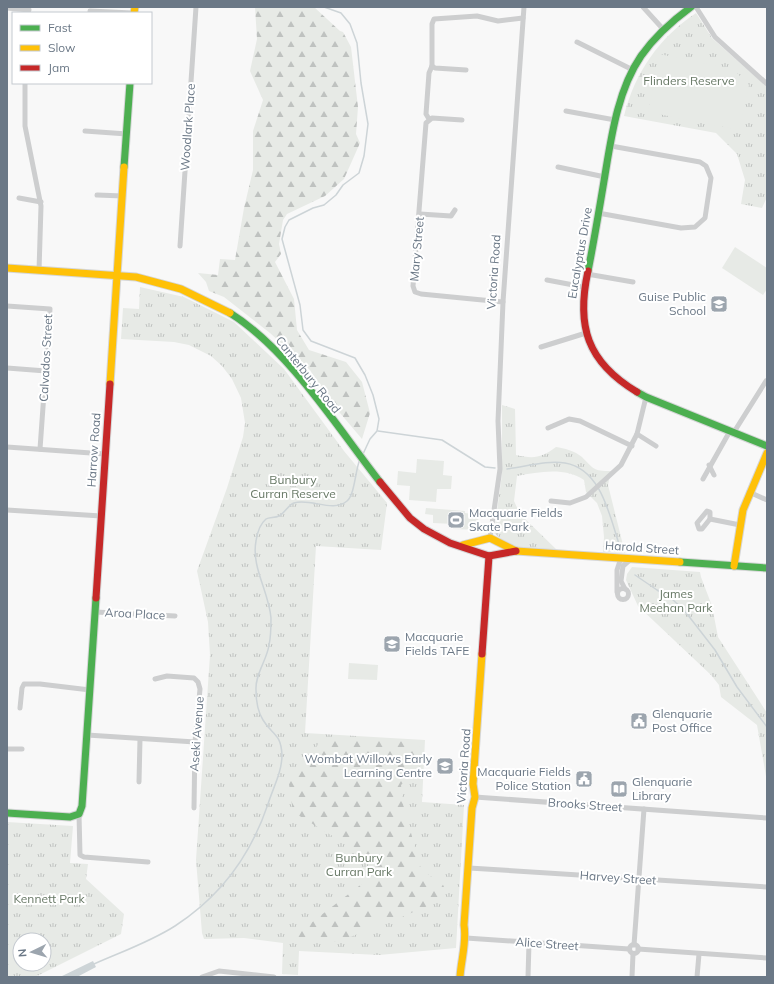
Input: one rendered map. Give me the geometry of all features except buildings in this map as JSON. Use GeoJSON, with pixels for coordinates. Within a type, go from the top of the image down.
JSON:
{"type":"FeatureCollection","features":[{"type":"Feature","properties":{"kind":"street","name":"Woodlark Place"},"geometry":{"type":"LineString","coordinates":[[180,246],[196,7]]}},
{"type":"Feature","properties":{"kind":"street","name":"Victoria Road"},"geometry":{"type":"LineString","coordinates":[[490,540],[500,469],[498,421],[503,302],[524,7]]}},
{"type":"Feature","properties":{"kind":"street"},"geometry":{"type":"LineString","coordinates":[[643,7],[663,29]]}},
{"type":"Feature","properties":{"kind":"street","name":"Eucalyptus Drive"},"geometry":{"type":"LineString","coordinates":[[692,7],[663,29],[647,47],[633,70],[619,103],[584,287],[582,302],[586,333],[593,351],[607,371],[626,387],[646,397],[767,446]]}},
{"type":"Feature","properties":{"kind":"street"},"geometry":{"type":"LineString","coordinates":[[696,7],[715,37],[767,84]]}},
{"type":"Feature","properties":{"kind":"street"},"geometry":{"type":"LineString","coordinates":[[7,8],[29,10]]}},
{"type":"Feature","properties":{"kind":"street"},"geometry":{"type":"LineString","coordinates":[[90,11],[112,12]]}},
{"type":"Feature","properties":{"kind":"street","name":"Mary Street"},"geometry":{"type":"LineString","coordinates":[[503,302],[421,294],[416,292],[413,286],[420,214],[426,123],[431,118],[426,114],[429,73],[432,66],[432,24],[434,19],[456,16],[477,16],[498,21],[523,18]]}},
{"type":"Feature","properties":{"kind":"street"},"geometry":{"type":"LineString","coordinates":[[577,42],[633,70]]}},
{"type":"Feature","properties":{"kind":"street"},"geometry":{"type":"LineString","coordinates":[[432,66],[435,68],[466,70]]}},
{"type":"Feature","properties":{"kind":"street"},"geometry":{"type":"LineString","coordinates":[[25,84],[25,126],[41,202],[39,271]]}},
{"type":"Feature","properties":{"kind":"street","name":"Harrow Road"},"geometry":{"type":"LineString","coordinates":[[77,815],[82,806],[130,84]]}},
{"type":"Feature","properties":{"kind":"street"},"geometry":{"type":"LineString","coordinates":[[566,111],[616,120]]}},
{"type":"Feature","properties":{"kind":"street"},"geometry":{"type":"LineString","coordinates":[[431,118],[462,120]]}},
{"type":"Feature","properties":{"kind":"street"},"geometry":{"type":"LineString","coordinates":[[86,131],[127,134]]}},
{"type":"Feature","properties":{"kind":"street"},"geometry":{"type":"LineString","coordinates":[[598,212],[681,228],[695,227],[705,218],[711,186],[710,171],[706,166],[700,162],[611,146]]}},
{"type":"Feature","properties":{"kind":"street"},"geometry":{"type":"LineString","coordinates":[[558,168],[605,177]]}},
{"type":"Feature","properties":{"kind":"street"},"geometry":{"type":"LineString","coordinates":[[98,195],[122,196]]}},
{"type":"Feature","properties":{"kind":"street"},"geometry":{"type":"LineString","coordinates":[[19,198],[41,202]]}},
{"type":"Feature","properties":{"kind":"street"},"geometry":{"type":"LineString","coordinates":[[420,214],[451,216],[455,210]]}},
{"type":"Feature","properties":{"kind":"street","name":"Canterbury Road"},"geometry":{"type":"LineString","coordinates":[[7,268],[143,278],[181,289],[207,300],[242,320],[275,350],[381,484],[410,518],[424,529],[450,542],[489,554]]}},
{"type":"Feature","properties":{"kind":"street"},"geometry":{"type":"LineString","coordinates":[[587,274],[633,282]]}},
{"type":"Feature","properties":{"kind":"street"},"geometry":{"type":"LineString","coordinates":[[547,280],[584,287]]}},
{"type":"Feature","properties":{"kind":"street","name":"Calvados Street"},"geometry":{"type":"LineString","coordinates":[[7,306],[50,309],[40,449]]}},
{"type":"Feature","properties":{"kind":"street"},"geometry":{"type":"LineString","coordinates":[[541,347],[586,333]]}},
{"type":"Feature","properties":{"kind":"street"},"geometry":{"type":"LineString","coordinates":[[7,368],[46,371]]}},
{"type":"Feature","properties":{"kind":"street"},"geometry":{"type":"LineString","coordinates":[[703,479],[709,465],[766,381]]}},
{"type":"Feature","properties":{"kind":"street"},"geometry":{"type":"LineString","coordinates":[[551,501],[570,503],[586,497],[621,465],[637,434],[646,397]]}},
{"type":"Feature","properties":{"kind":"street"},"geometry":{"type":"LineString","coordinates":[[548,428],[569,419],[580,421],[632,446]]}},
{"type":"Feature","properties":{"kind":"street"},"geometry":{"type":"LineString","coordinates":[[637,434],[656,446]]}},
{"type":"Feature","properties":{"kind":"street"},"geometry":{"type":"LineString","coordinates":[[7,447],[105,454]]}},
{"type":"Feature","properties":{"kind":"street"},"geometry":{"type":"LineString","coordinates":[[734,566],[740,525],[749,492],[767,453]]}},
{"type":"Feature","properties":{"kind":"street"},"geometry":{"type":"LineString","coordinates":[[709,465],[714,475]]}},
{"type":"Feature","properties":{"kind":"street"},"geometry":{"type":"LineString","coordinates":[[749,492],[767,500]]}},
{"type":"Feature","properties":{"kind":"street"},"geometry":{"type":"LineString","coordinates":[[7,510],[102,516]]}},
{"type":"Feature","properties":{"kind":"street"},"geometry":{"type":"LineString","coordinates":[[710,519],[740,525]]}},
{"type":"Feature","properties":{"kind":"street"},"geometry":{"type":"LineString","coordinates":[[461,545],[490,540]]}},
{"type":"Feature","properties":{"kind":"street"},"geometry":{"type":"LineString","coordinates":[[490,540],[498,548],[489,554],[481,546],[490,540]]}},
{"type":"Feature","properties":{"kind":"street","name":"Harold Street"},"geometry":{"type":"LineString","coordinates":[[490,540],[516,551]]}},
{"type":"Feature","properties":{"kind":"street","name":"Harold Street"},"geometry":{"type":"LineString","coordinates":[[489,554],[516,551],[767,568]]}},
{"type":"Feature","properties":{"kind":"street","name":"Victoria Road"},"geometry":{"type":"LineString","coordinates":[[460,977],[462,952],[466,938],[464,925],[467,876],[469,868],[468,857],[471,813],[475,797],[473,784],[489,554]]}},
{"type":"Feature","properties":{"kind":"street"},"geometry":{"type":"LineString","coordinates":[[608,557],[613,560],[617,570]]}},
{"type":"Feature","properties":{"kind":"street"},"geometry":{"type":"LineString","coordinates":[[621,558],[623,566],[621,581],[628,593],[625,599],[618,598],[617,592],[617,570],[621,558]]}},
{"type":"Feature","properties":{"kind":"street"},"geometry":{"type":"LineString","coordinates":[[623,566],[632,559]]}},
{"type":"Feature","properties":{"kind":"street"},"geometry":{"type":"LineString","coordinates":[[617,592],[620,589],[625,589]]}},
{"type":"Feature","properties":{"kind":"street","name":"Aroa Place"},"geometry":{"type":"LineString","coordinates":[[95,612],[175,616]]}},
{"type":"Feature","properties":{"kind":"street","name":"Aseki Avenue"},"geometry":{"type":"LineString","coordinates":[[155,679],[167,676],[194,678],[198,682],[200,688],[195,742],[194,808]]}},
{"type":"Feature","properties":{"kind":"street"},"geometry":{"type":"LineString","coordinates":[[20,708],[22,688],[24,684],[40,684],[90,690]]}},
{"type":"Feature","properties":{"kind":"street"},"geometry":{"type":"LineString","coordinates":[[87,735],[195,742]]}},
{"type":"Feature","properties":{"kind":"street"},"geometry":{"type":"LineString","coordinates":[[139,782],[140,739]]}},
{"type":"Feature","properties":{"kind":"street"},"geometry":{"type":"LineString","coordinates":[[7,748],[22,749]]}},
{"type":"Feature","properties":{"kind":"street","name":"Brooks Street"},"geometry":{"type":"LineString","coordinates":[[475,797],[767,818]]}},
{"type":"Feature","properties":{"kind":"street"},"geometry":{"type":"LineString","coordinates":[[632,977],[633,954],[629,949],[634,945],[644,809]]}},
{"type":"Feature","properties":{"kind":"street"},"geometry":{"type":"LineString","coordinates":[[7,813],[77,815],[80,855],[84,857],[148,862]]}},
{"type":"Feature","properties":{"kind":"street","name":"Harvey Street"},"geometry":{"type":"LineString","coordinates":[[469,868],[767,887]]}},
{"type":"Feature","properties":{"kind":"street","name":"Alice Street"},"geometry":{"type":"LineString","coordinates":[[466,938],[629,949]]}},
{"type":"Feature","properties":{"kind":"street"},"geometry":{"type":"LineString","coordinates":[[528,977],[529,943]]}},
{"type":"Feature","properties":{"kind":"street"},"geometry":{"type":"LineString","coordinates":[[634,945],[638,949],[767,958]]}},
{"type":"Feature","properties":{"kind":"street"},"geometry":{"type":"LineString","coordinates":[[633,954],[638,949]]}},
{"type":"Feature","properties":{"kind":"street"},"geometry":{"type":"LineString","coordinates":[[697,977],[699,954]]}},
{"type":"Feature","properties":{"kind":"street"},"geometry":{"type":"LineString","coordinates":[[202,977],[218,971],[274,977]]}},
{"type":"Feature","properties":{"kind":"green space"},"geometry":{"type":"Polygon","coordinates":[[[255,7],[314,7],[340,31],[343,32],[351,47],[358,107],[356,134],[360,143],[344,179],[325,196],[287,214],[283,220],[279,244],[281,254],[275,262],[294,299],[297,330],[309,350],[346,362],[362,382],[370,413],[362,439],[329,400],[310,370],[270,333],[224,297],[209,291],[206,282],[198,273],[218,275],[220,259],[235,260],[244,208],[253,170],[253,131],[263,100],[250,71],[257,39],[255,7]]]}},
{"type":"Feature","properties":{"kind":"green space","name":"Flinders Reserve"},"geometry":{"type":"Polygon","coordinates":[[[696,13],[712,38],[767,87],[767,197],[762,208],[741,204],[745,180],[737,154],[716,133],[624,116],[635,85],[650,57],[671,33],[696,13]]]}},
{"type":"Feature","properties":{"kind":"green space"},"geometry":{"type":"Polygon","coordinates":[[[659,54],[733,69],[749,85],[739,130],[648,112],[659,54]]]}},
{"type":"Feature","properties":{"kind":"green space"},"geometry":{"type":"Polygon","coordinates":[[[735,247],[767,268],[767,289],[763,295],[722,268],[735,247]]]}},
{"type":"Feature","properties":{"kind":"green space","name":"Bunbury Curran Reserve"},"geometry":{"type":"Polygon","coordinates":[[[140,287],[184,297],[234,322],[284,369],[344,451],[387,503],[381,550],[316,546],[305,733],[425,740],[422,802],[464,805],[456,948],[379,955],[299,951],[298,975],[282,974],[283,943],[244,938],[204,939],[202,933],[196,860],[210,655],[208,622],[197,571],[227,488],[243,437],[245,423],[241,398],[232,379],[222,366],[211,356],[189,345],[174,342],[121,339],[123,308],[139,309],[140,287]]]}},
{"type":"Feature","properties":{"kind":"green space"},"geometry":{"type":"Polygon","coordinates":[[[502,405],[515,409],[516,455],[537,457],[556,447],[559,447],[576,453],[597,470],[611,471],[608,485],[625,553],[603,552],[604,537],[602,516],[597,503],[586,492],[584,480],[569,473],[543,472],[517,476],[514,501],[520,514],[557,550],[511,548],[494,533],[502,474],[502,405]]]}},
{"type":"Feature","properties":{"kind":"green space"},"geometry":{"type":"Polygon","coordinates":[[[417,459],[444,461],[443,475],[452,476],[451,489],[437,489],[436,502],[409,500],[410,486],[397,485],[398,471],[416,473],[417,459]]]}},
{"type":"Feature","properties":{"kind":"green space","name":"Macquarie Fields Skate Park"},"geometry":{"type":"Polygon","coordinates":[[[426,508],[465,511],[465,513],[478,515],[479,530],[453,529],[453,524],[433,523],[433,515],[425,514],[426,508]]]}},
{"type":"Feature","properties":{"kind":"green space","name":"James Meehan Park"},"geometry":{"type":"Polygon","coordinates":[[[632,567],[700,572],[712,606],[718,637],[767,713],[767,782],[757,725],[721,697],[719,685],[711,675],[638,606],[626,580],[627,574],[632,567]]]}},
{"type":"Feature","properties":{"kind":"green space"},"geometry":{"type":"Polygon","coordinates":[[[349,663],[378,665],[377,680],[348,679],[349,663]]]}},
{"type":"Feature","properties":{"kind":"green space"},"geometry":{"type":"Polygon","coordinates":[[[322,738],[419,742],[420,767],[401,785],[403,804],[421,869],[444,886],[437,902],[392,921],[384,916],[370,927],[355,935],[331,942],[312,941],[294,936],[372,876],[369,865],[344,843],[293,812],[288,777],[311,756],[322,738]]]}},
{"type":"Feature","properties":{"kind":"green space","name":"Kennett Park"},"geometry":{"type":"Polygon","coordinates":[[[7,822],[73,826],[70,863],[88,864],[86,879],[124,914],[121,934],[52,968],[52,932],[12,932],[12,972],[45,972],[35,977],[7,977],[7,822]]]}},
{"type":"Feature","properties":{"kind":"shaded area"},"geometry":{"type":"Polygon","coordinates":[[[93,961],[96,967],[77,977],[60,977],[93,961]]]}},
{"type":"Feature","properties":{"kind":"waterway"},"geometry":{"type":"LineString","coordinates":[[324,7],[341,13],[350,24],[357,43],[361,83],[368,124],[364,156],[359,173],[343,185],[336,195],[324,205],[313,208],[289,220],[285,227],[282,239],[300,305],[303,330],[311,341],[355,358],[365,375],[373,395],[379,419],[377,431],[370,439],[363,454]]}},
{"type":"Feature","properties":{"kind":"waterway"},"geometry":{"type":"LineString","coordinates":[[378,431],[442,440],[485,467],[495,468]]}},
{"type":"Feature","properties":{"kind":"waterway"},"geometry":{"type":"LineString","coordinates":[[94,964],[156,937],[191,915],[220,888],[232,873],[253,840],[277,780],[282,761],[280,742],[261,717],[256,698],[257,678],[268,651],[271,621],[270,608],[256,560],[255,551],[257,535],[260,526],[266,519],[279,516],[294,503],[307,502],[335,506],[347,501],[352,493],[360,459]]}},
{"type":"Feature","properties":{"kind":"waterway"},"geometry":{"type":"LineString","coordinates":[[507,469],[551,462],[565,463],[578,467],[588,475],[603,496],[620,547]]}},
{"type":"Feature","properties":{"kind":"waterway"},"geometry":{"type":"LineString","coordinates":[[635,575],[672,599],[684,610],[715,650],[737,687],[767,727]]}},
{"type":"Feature","properties":{"kind":"traffic: fast"},"geometry":{"type":"LineString","coordinates":[[588,271],[612,132],[626,84],[641,56],[652,42],[671,23],[691,7]]}},
{"type":"Feature","properties":{"kind":"traffic: fast"},"geometry":{"type":"LineString","coordinates":[[124,167],[130,84]]}},
{"type":"Feature","properties":{"kind":"traffic: fast"},"geometry":{"type":"LineString","coordinates":[[230,313],[252,329],[292,368],[380,482]]}},
{"type":"Feature","properties":{"kind":"traffic: fast"},"geometry":{"type":"LineString","coordinates":[[637,392],[767,446]]}},
{"type":"Feature","properties":{"kind":"traffic: fast"},"geometry":{"type":"LineString","coordinates":[[680,562],[767,568]]}},
{"type":"Feature","properties":{"kind":"traffic: fast"},"geometry":{"type":"LineString","coordinates":[[7,813],[70,817],[79,814],[82,806],[96,598]]}},
{"type":"Feature","properties":{"kind":"traffic: slow"},"geometry":{"type":"LineString","coordinates":[[134,12],[135,7]]}},
{"type":"Feature","properties":{"kind":"traffic: slow"},"geometry":{"type":"LineString","coordinates":[[110,384],[124,167]]}},
{"type":"Feature","properties":{"kind":"traffic: slow"},"geometry":{"type":"LineString","coordinates":[[7,268],[136,277],[181,289],[230,313]]}},
{"type":"Feature","properties":{"kind":"traffic: slow"},"geometry":{"type":"LineString","coordinates":[[734,566],[743,510],[767,453]]}},
{"type":"Feature","properties":{"kind":"traffic: slow"},"geometry":{"type":"LineString","coordinates":[[463,545],[490,538],[516,551]]}},
{"type":"Feature","properties":{"kind":"traffic: slow"},"geometry":{"type":"LineString","coordinates":[[516,551],[680,562]]}},
{"type":"Feature","properties":{"kind":"traffic: slow"},"geometry":{"type":"LineString","coordinates":[[460,977],[465,938],[464,925],[472,808],[475,797],[473,784],[482,654]]}},
{"type":"Feature","properties":{"kind":"traffic: jam"},"geometry":{"type":"LineString","coordinates":[[588,271],[584,309],[585,326],[589,341],[596,355],[607,368],[620,380],[637,392]]}},
{"type":"Feature","properties":{"kind":"traffic: jam"},"geometry":{"type":"LineString","coordinates":[[96,598],[110,384]]}},
{"type":"Feature","properties":{"kind":"traffic: jam"},"geometry":{"type":"LineString","coordinates":[[380,482],[410,518],[424,529],[450,543],[489,556],[516,551]]}},
{"type":"Feature","properties":{"kind":"traffic: jam"},"geometry":{"type":"LineString","coordinates":[[482,654],[489,556]]}},
{"type":"Feature","properties":{"kind":"place","name":"Guise Public School"},"geometry":{"type":"Point","coordinates":[719,304]}},
{"type":"Feature","properties":{"kind":"place","name":"Macquarie Fields Skate Park"},"geometry":{"type":"Point","coordinates":[456,520]}},
{"type":"Feature","properties":{"kind":"place","name":"Macquarie Fields TAFE"},"geometry":{"type":"Point","coordinates":[392,644]}},
{"type":"Feature","properties":{"kind":"place","name":"Glenquarie Post Office"},"geometry":{"type":"Point","coordinates":[639,721]}},
{"type":"Feature","properties":{"kind":"place","name":"Wombat Willows Early Learning Centre"},"geometry":{"type":"Point","coordinates":[445,766]}},
{"type":"Feature","properties":{"kind":"place","name":"Macquarie Fields Police Station"},"geometry":{"type":"Point","coordinates":[584,779]}},
{"type":"Feature","properties":{"kind":"place","name":"Glenquarie Library"},"geometry":{"type":"Point","coordinates":[619,789]}},
{"type":"Feature","properties":{"kind":"park label","name":"Bunbury Curran Park"},"geometry":{"type":"Point","coordinates":[359,865]}}]}
